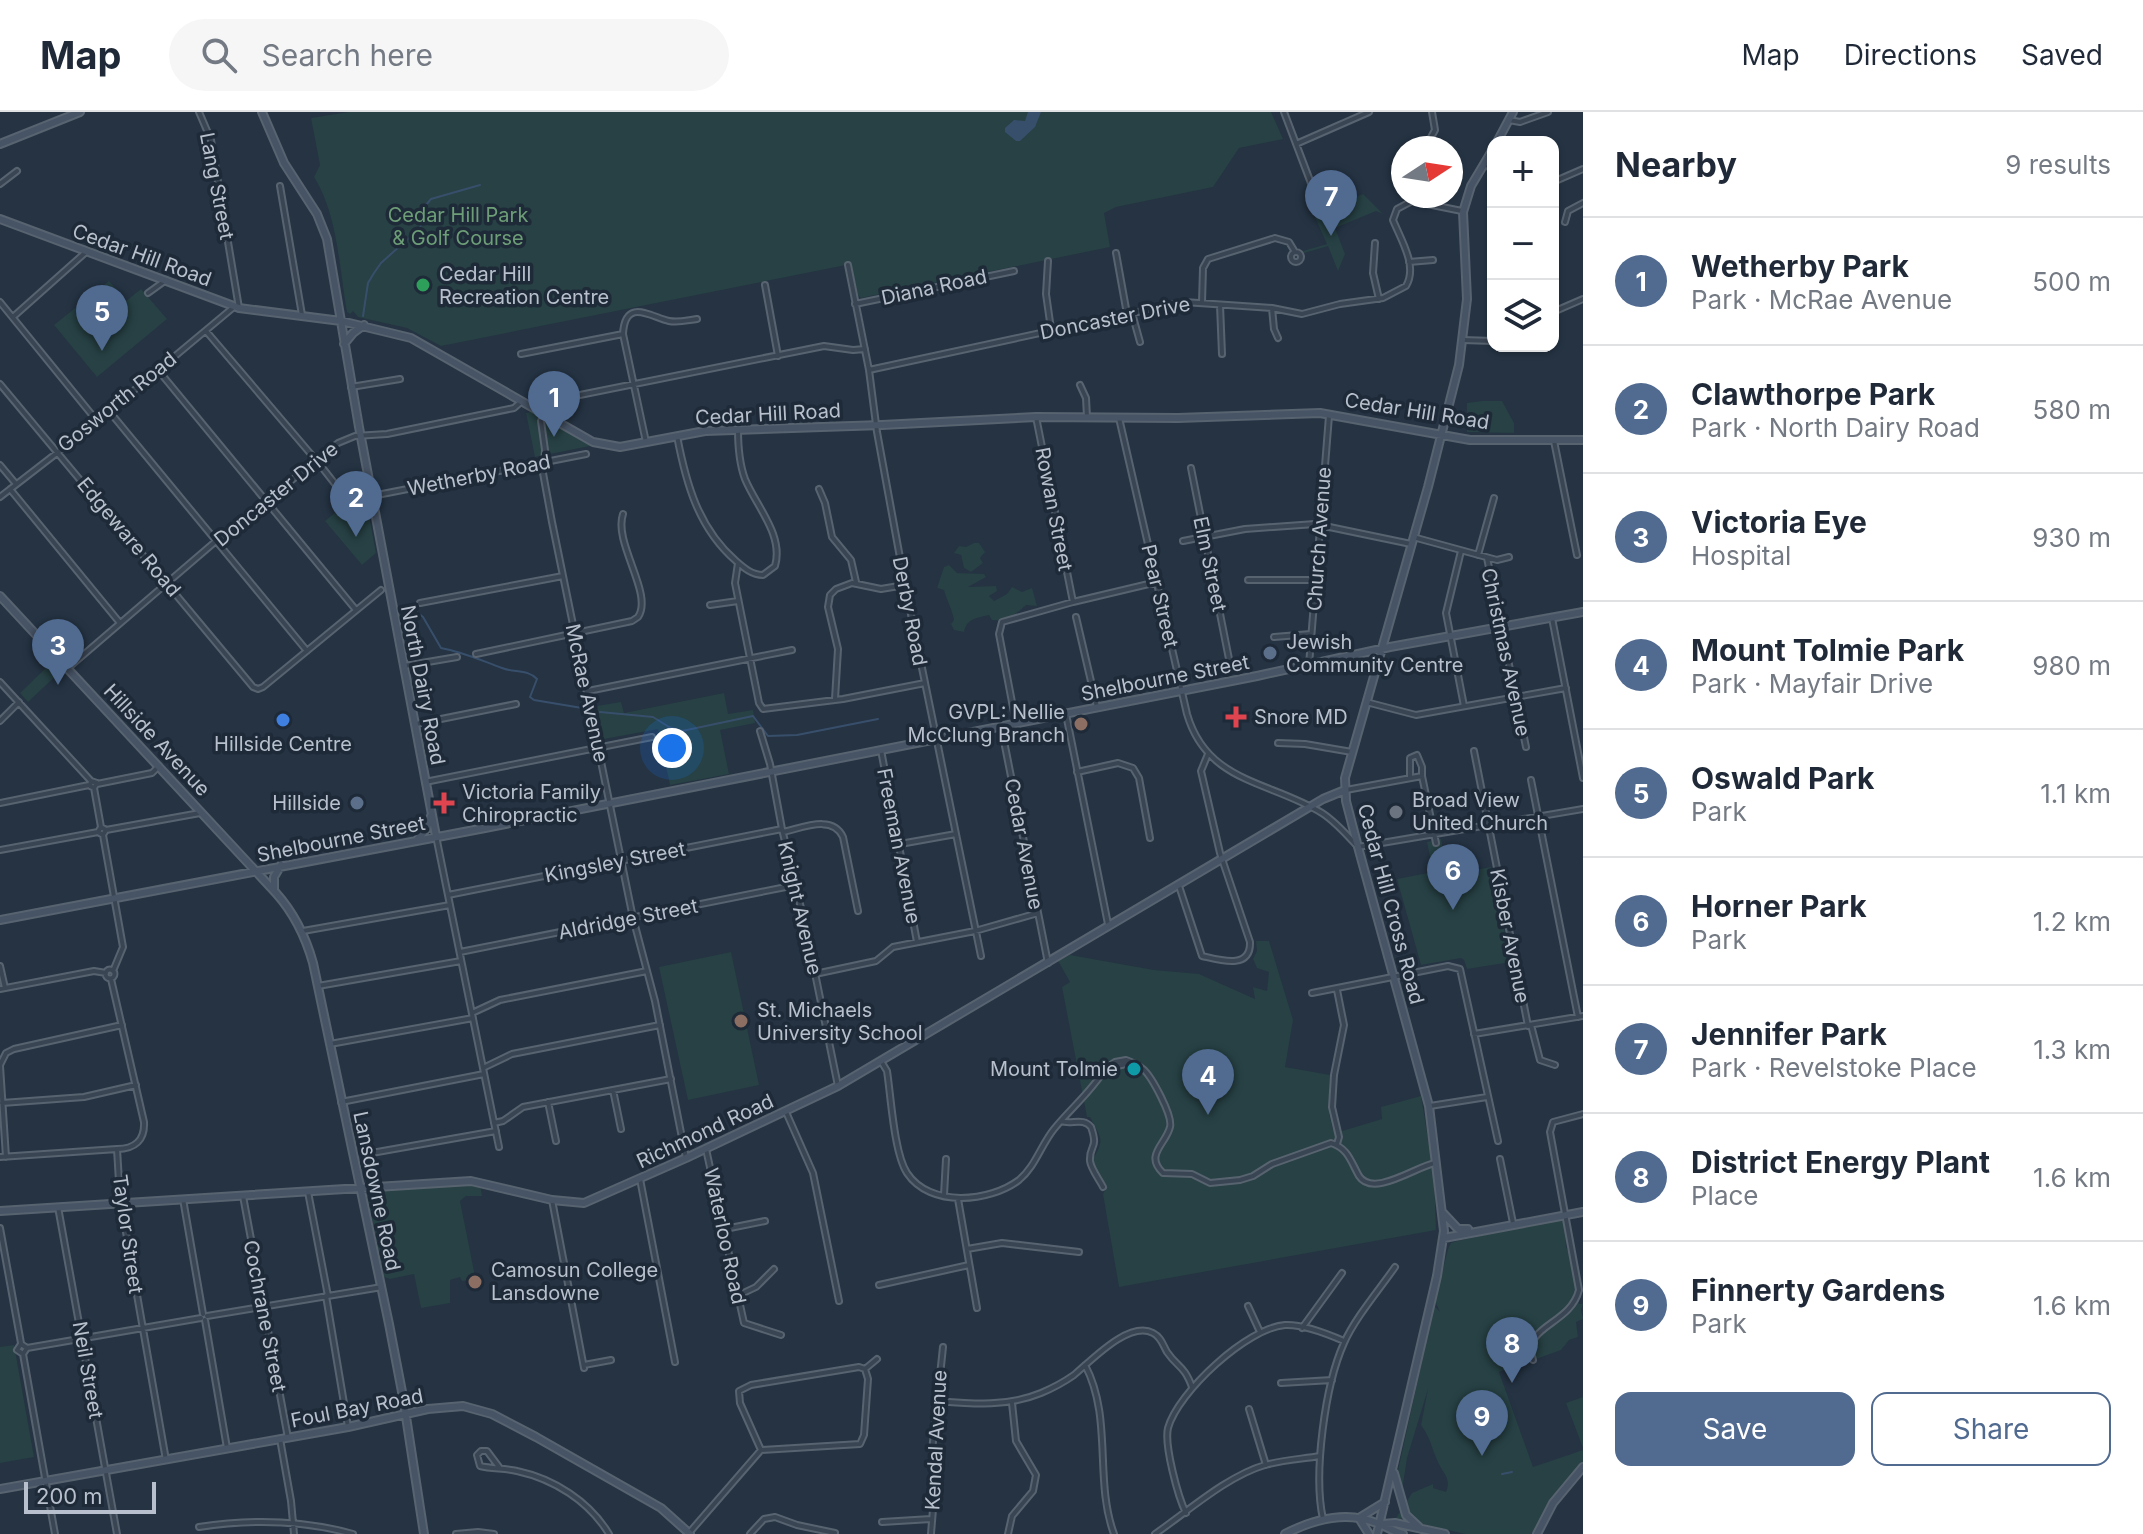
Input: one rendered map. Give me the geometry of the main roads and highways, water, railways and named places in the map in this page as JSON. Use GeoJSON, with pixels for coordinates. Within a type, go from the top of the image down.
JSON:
{"type":"FeatureCollection","features":[{"type":"Feature","properties":{"kind":"main road"},"geometry":{"type":"LineString","coordinates":[[0,144],[68,114],[80,112]]}},
{"type":"Feature","properties":{"kind":"main road","name":"North Dairy Road"},"geometry":{"type":"LineString","coordinates":[[262,112],[284,163],[322,223],[328,245],[351,387],[436,836]]}},
{"type":"Feature","properties":{"kind":"main road"},"geometry":{"type":"LineString","coordinates":[[1500,136],[1513,112]]}},
{"type":"Feature","properties":{"kind":"main road","name":"Cedar Hill Cross Road"},"geometry":{"type":"LineString","coordinates":[[1377,1534],[1444,1238],[1443,1213],[1429,1106],[1358,847],[1345,778],[1412,541],[1463,340],[1467,299],[1463,212],[1469,192],[1487,160]]}},
{"type":"Feature","properties":{"kind":"main road","name":"Cedar Hill Road"},"geometry":{"type":"LineString","coordinates":[[0,219],[237,307],[364,325],[421,343],[600,445],[620,447],[705,431],[738,429],[876,426],[1036,417],[1330,413],[1470,440],[1583,440]]}},
{"type":"Feature","properties":{"kind":"main road"},"geometry":{"type":"LineString","coordinates":[[344,344],[364,325]]}},
{"type":"Feature","properties":{"kind":"main road","name":"Hillside Avenue"},"geometry":{"type":"LineString","coordinates":[[1,598],[257,871]]}},
{"type":"Feature","properties":{"kind":"main road","name":"Shelbourne Street"},"geometry":{"type":"LineString","coordinates":[[0,920],[610,804],[1381,649],[1583,612]]}},
{"type":"Feature","properties":{"kind":"main road","name":"Richmond Road"},"geometry":{"type":"LineString","coordinates":[[0,1211],[477,1181],[552,1200],[584,1203],[838,1086],[1345,790]]}},
{"type":"Feature","properties":{"kind":"main road"},"geometry":{"type":"LineString","coordinates":[[417,840],[428,827],[431,813]]}},
{"type":"Feature","properties":{"kind":"main road"},"geometry":{"type":"LineString","coordinates":[[274,890],[274,877],[281,865]]}},
{"type":"Feature","properties":{"kind":"main road","name":"Lansdowne Road"},"geometry":{"type":"LineString","coordinates":[[257,871],[286,904],[311,953],[382,1287],[424,1534]]}},
{"type":"Feature","properties":{"kind":"main road"},"geometry":{"type":"LineString","coordinates":[[1444,1238],[1583,1212]]}},
{"type":"Feature","properties":{"kind":"main road"},"geometry":{"type":"LineString","coordinates":[[1443,1213],[1458,1229],[1476,1231]]}},
{"type":"Feature","properties":{"kind":"main road","name":"Foul Bay Road"},"geometry":{"type":"LineString","coordinates":[[0,1489],[451,1406],[487,1411],[661,1508],[689,1534]]}},
{"type":"Feature","properties":{"kind":"main road"},"geometry":{"type":"LineString","coordinates":[[1393,1467],[1403,1510],[1421,1529]]}},
{"type":"Feature","properties":{"kind":"main road"},"geometry":{"type":"LineString","coordinates":[[1537,1534],[1553,1503],[1583,1467]]}},
{"type":"Feature","properties":{"kind":"main road"},"geometry":{"type":"LineString","coordinates":[[1359,1518],[1372,1513],[1385,1502]]}},
{"type":"Feature","properties":{"kind":"main road"},"geometry":{"type":"LineString","coordinates":[[1287,1533],[1323,1519],[1345,1516],[1380,1524],[1403,1534]]}},
{"type":"Feature","properties":{"kind":"main road"},"geometry":{"type":"LineString","coordinates":[[1359,1518],[1369,1534]]}},
{"type":"Feature","properties":{"kind":"main road"},"geometry":{"type":"LineString","coordinates":[[1380,1524],[1395,1523],[1445,1534]]}},
{"type":"Feature","properties":{"kind":"water"},"geometry":{"type":"Polygon","coordinates":[[[1028,112],[1041,112],[1035,127],[1016,141],[1005,132],[1005,128],[1014,120],[1025,121],[1028,112]]]}},
{"type":"Feature","properties":{"kind":"waterway"},"geometry":{"type":"LineString","coordinates":[[363,316],[368,283],[381,263],[420,228],[425,206],[431,199],[480,185]]}},
{"type":"Feature","properties":{"kind":"waterway"},"geometry":{"type":"LineString","coordinates":[[408,605],[423,617],[441,648],[533,676],[537,679],[530,697],[534,700],[588,709]]}},
{"type":"Feature","properties":{"kind":"waterway"},"geometry":{"type":"LineString","coordinates":[[600,712],[653,717],[682,731],[753,716],[768,736],[797,735],[878,719]]}},
{"type":"Feature","properties":{"kind":"waterway"},"geometry":{"type":"LineString","coordinates":[[1502,1474],[1512,1472]]}},
{"type":"Feature","properties":{"kind":"place","name":"Jennifer Park"},"geometry":{"type":"Point","coordinates":[1331,236]}},
{"type":"Feature","properties":{"kind":"place","name":"Cedar Hill Recreation Centre"},"geometry":{"type":"Point","coordinates":[423,285]}},
{"type":"Feature","properties":{"kind":"place","name":"Oswald Park"},"geometry":{"type":"Point","coordinates":[102,351]}},
{"type":"Feature","properties":{"kind":"place","name":"Wetherby Park"},"geometry":{"type":"Point","coordinates":[554,437]}},
{"type":"Feature","properties":{"kind":"place","name":"Clawthorpe Park"},"geometry":{"type":"Point","coordinates":[356,537]}},
{"type":"Feature","properties":{"kind":"place","name":"Jewish Community Centre"},"geometry":{"type":"Point","coordinates":[1270,653]}},
{"type":"Feature","properties":{"kind":"place","name":"Victoria Eye"},"geometry":{"type":"Point","coordinates":[58,685]}},
{"type":"Feature","properties":{"kind":"place","name":"Snore MD"},"geometry":{"type":"Point","coordinates":[1236,717]}},
{"type":"Feature","properties":{"kind":"place","name":"Hillside Centre"},"geometry":{"type":"Point","coordinates":[283,720]}},
{"type":"Feature","properties":{"kind":"place","name":"GVPL: Nellie McClung Branch"},"geometry":{"type":"Point","coordinates":[1081,724]}},
{"type":"Feature","properties":{"kind":"place","name":"Hillside"},"geometry":{"type":"Point","coordinates":[357,803]}},
{"type":"Feature","properties":{"kind":"place","name":"Victoria Family Chiropractic"},"geometry":{"type":"Point","coordinates":[444,803]}},
{"type":"Feature","properties":{"kind":"place","name":"Broad View United Church"},"geometry":{"type":"Point","coordinates":[1396,812]}},
{"type":"Feature","properties":{"kind":"place","name":"Horner Park"},"geometry":{"type":"Point","coordinates":[1453,910]}},
{"type":"Feature","properties":{"kind":"place","name":"St. Michaels University School"},"geometry":{"type":"Point","coordinates":[741,1021]}},
{"type":"Feature","properties":{"kind":"place","name":"Mount Tolmie"},"geometry":{"type":"Point","coordinates":[1134,1069]}},
{"type":"Feature","properties":{"kind":"place","name":"Mount Tolmie Park"},"geometry":{"type":"Point","coordinates":[1208,1115]}},
{"type":"Feature","properties":{"kind":"place","name":"Camosun College Lansdowne"},"geometry":{"type":"Point","coordinates":[475,1282]}},
{"type":"Feature","properties":{"kind":"place","name":"District Energy Plant"},"geometry":{"type":"Point","coordinates":[1512,1383]}},
{"type":"Feature","properties":{"kind":"place","name":"Finnerty Gardens"},"geometry":{"type":"Point","coordinates":[1482,1456]}},
{"type":"Feature","properties":{"kind":"park label","name":"Cedar Hill Park & Golf Course"},"geometry":{"type":"Point","coordinates":[458,226]}}]}
